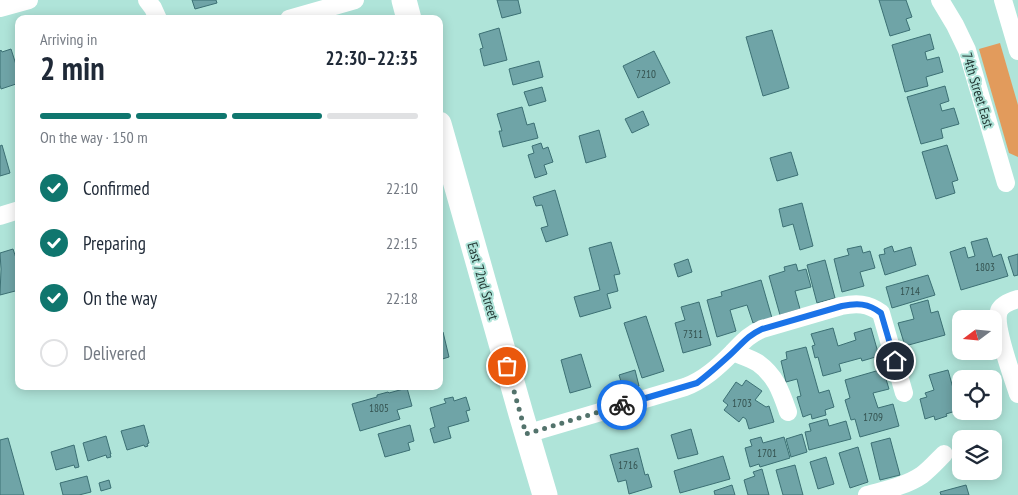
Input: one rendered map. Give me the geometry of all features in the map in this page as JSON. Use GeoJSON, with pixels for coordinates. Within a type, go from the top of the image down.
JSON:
{"type":"FeatureCollection","features":[{"type":"Feature","properties":{"kind":"main road"},"geometry":{"type":"LineString","coordinates":[[404,0],[408,15]]}},
{"type":"Feature","properties":{"kind":"main road","name":"East 72nd Street"},"geometry":{"type":"LineString","coordinates":[[443,138],[545,495]]}},
{"type":"Feature","properties":{"kind":"street"},"geometry":{"type":"LineString","coordinates":[[0,8],[29,0]]}},
{"type":"Feature","properties":{"kind":"street"},"geometry":{"type":"LineString","coordinates":[[147,0],[154,8],[157,15]]}},
{"type":"Feature","properties":{"kind":"street"},"geometry":{"type":"LineString","coordinates":[[303,15],[355,0]]}},
{"type":"Feature","properties":{"kind":"street","name":"74th Street East"},"geometry":{"type":"LineString","coordinates":[[940,0],[967,50],[1006,183]]}},
{"type":"Feature","properties":{"kind":"street"},"geometry":{"type":"LineString","coordinates":[[1003,0],[1018,51]]}},
{"type":"Feature","properties":{"kind":"street"},"geometry":{"type":"LineString","coordinates":[[0,216],[15,211]]}},
{"type":"Feature","properties":{"kind":"street"},"geometry":{"type":"LineString","coordinates":[[1018,299],[1003,305],[1000,308],[998,317],[1000,334],[1018,394]]}},
{"type":"Feature","properties":{"kind":"street"},"geometry":{"type":"LineString","coordinates":[[526,434],[697,383],[706,377],[753,333],[842,306],[855,304],[875,308],[881,313],[904,393]]}},
{"type":"Feature","properties":{"kind":"street"},"geometry":{"type":"LineString","coordinates":[[733,352],[757,362],[774,379],[782,393],[788,412]]}},
{"type":"Feature","properties":{"kind":"street"},"geometry":{"type":"LineString","coordinates":[[867,495],[913,480],[926,472],[944,454]]}},
{"type":"Feature","properties":{"kind":"shaded area"},"geometry":{"type":"Polygon","coordinates":[[[1000,43],[1018,105],[1018,157],[1009,153],[979,49],[1000,43]]]}},
{"type":"Feature","properties":{"kind":"building"},"geometry":{"type":"Polygon","coordinates":[[[192,0],[216,0],[217,3],[195,9],[192,0]]]}},
{"type":"Feature","properties":{"kind":"building"},"geometry":{"type":"Polygon","coordinates":[[[497,0],[518,0],[521,13],[502,18],[497,0]]]}},
{"type":"Feature","properties":{"kind":"building"},"geometry":{"type":"Polygon","coordinates":[[[879,0],[906,0],[912,17],[906,19],[910,30],[890,36],[879,0]]]}},
{"type":"Feature","properties":{"kind":"building"},"geometry":{"type":"Polygon","coordinates":[[[499,28],[507,60],[484,66],[480,49],[483,48],[479,34],[499,28]]]}},
{"type":"Feature","properties":{"kind":"building"},"geometry":{"type":"Polygon","coordinates":[[[772,30],[789,88],[763,96],[746,37],[772,30]]]}},
{"type":"Feature","properties":{"kind":"building"},"geometry":{"type":"Polygon","coordinates":[[[930,34],[934,49],[925,52],[927,60],[939,57],[943,72],[926,77],[928,86],[905,92],[892,45],[930,34]]]}},
{"type":"Feature","properties":{"kind":"building"},"geometry":{"type":"Polygon","coordinates":[[[11,49],[15,62],[15,84],[1,89],[1,50],[2,52],[11,49]]]}},
{"type":"Feature","properties":{"kind":"building"},"geometry":{"type":"Polygon","coordinates":[[[654,51],[670,83],[638,98],[623,66],[654,51]]]}},
{"type":"Feature","properties":{"kind":"building"},"geometry":{"type":"Polygon","coordinates":[[[539,61],[543,77],[513,85],[509,69],[539,61]]]}},
{"type":"Feature","properties":{"kind":"building"},"geometry":{"type":"Polygon","coordinates":[[[945,86],[949,101],[940,104],[942,111],[954,108],[959,124],[941,129],[943,138],[921,144],[907,97],[945,86]]]}},
{"type":"Feature","properties":{"kind":"building"},"geometry":{"type":"Polygon","coordinates":[[[542,87],[546,101],[529,106],[524,92],[542,87]]]}},
{"type":"Feature","properties":{"kind":"building"},"geometry":{"type":"Polygon","coordinates":[[[522,107],[527,125],[534,123],[538,138],[503,147],[499,131],[502,131],[497,114],[522,107]]]}},
{"type":"Feature","properties":{"kind":"building"},"geometry":{"type":"Polygon","coordinates":[[[643,111],[649,125],[632,133],[625,119],[643,111]]]}},
{"type":"Feature","properties":{"kind":"building"},"geometry":{"type":"Polygon","coordinates":[[[599,130],[606,157],[586,163],[579,136],[599,130]]]}},
{"type":"Feature","properties":{"kind":"building"},"geometry":{"type":"Polygon","coordinates":[[[541,143],[543,149],[548,147],[553,162],[544,165],[547,174],[535,178],[528,155],[534,153],[532,146],[541,143]]]}},
{"type":"Feature","properties":{"kind":"building"},"geometry":{"type":"Polygon","coordinates":[[[2,145],[10,173],[0,176],[0,146],[2,145]]]}},
{"type":"Feature","properties":{"kind":"building"},"geometry":{"type":"Polygon","coordinates":[[[947,145],[958,180],[952,182],[955,193],[936,199],[922,152],[947,145]]]}},
{"type":"Feature","properties":{"kind":"building"},"geometry":{"type":"Polygon","coordinates":[[[791,152],[798,175],[777,181],[770,158],[791,152]]]}},
{"type":"Feature","properties":{"kind":"building"},"geometry":{"type":"Polygon","coordinates":[[[555,190],[568,235],[546,242],[541,228],[548,226],[542,205],[536,206],[533,197],[555,190]]]}},
{"type":"Feature","properties":{"kind":"building"},"geometry":{"type":"Polygon","coordinates":[[[802,203],[813,246],[800,250],[793,224],[783,227],[779,209],[802,203]]]}},
{"type":"Feature","properties":{"kind":"building"},"geometry":{"type":"Polygon","coordinates":[[[987,238],[993,257],[1001,254],[1008,276],[961,290],[950,252],[965,247],[968,258],[975,256],[971,242],[987,238]]]}},
{"type":"Feature","properties":{"kind":"building"},"geometry":{"type":"Polygon","coordinates":[[[611,242],[620,274],[614,275],[618,291],[607,294],[611,308],[580,317],[574,297],[600,290],[589,248],[611,242]]]}},
{"type":"Feature","properties":{"kind":"building"},"geometry":{"type":"Polygon","coordinates":[[[861,246],[863,253],[870,251],[875,268],[860,272],[864,286],[842,292],[834,259],[849,255],[847,249],[861,246]]]}},
{"type":"Feature","properties":{"kind":"building"},"geometry":{"type":"Polygon","coordinates":[[[892,246],[894,252],[911,247],[916,265],[885,275],[879,255],[885,254],[884,249],[892,246]]]}},
{"type":"Feature","properties":{"kind":"building"},"geometry":{"type":"Polygon","coordinates":[[[13,249],[15,255],[15,291],[0,295],[1,269],[0,253],[13,249]]]}},
{"type":"Feature","properties":{"kind":"building"},"geometry":{"type":"Polygon","coordinates":[[[1018,254],[1018,275],[1014,276],[1008,257],[1018,254]]]}},
{"type":"Feature","properties":{"kind":"building"},"geometry":{"type":"Polygon","coordinates":[[[688,259],[692,272],[678,277],[674,264],[688,259]]]}},
{"type":"Feature","properties":{"kind":"building"},"geometry":{"type":"Polygon","coordinates":[[[825,260],[835,298],[817,303],[807,265],[825,260]]]}},
{"type":"Feature","properties":{"kind":"building"},"geometry":{"type":"Polygon","coordinates":[[[796,264],[798,271],[806,269],[811,287],[795,291],[800,309],[780,315],[769,276],[785,271],[784,267],[796,264]]]}},
{"type":"Feature","properties":{"kind":"building"},"geometry":{"type":"Polygon","coordinates":[[[928,275],[935,295],[892,308],[886,287],[928,275]]]}},
{"type":"Feature","properties":{"kind":"building"},"geometry":{"type":"Polygon","coordinates":[[[761,280],[772,318],[753,323],[747,305],[730,310],[736,331],[717,337],[707,300],[722,296],[721,292],[761,280]]]}},
{"type":"Feature","properties":{"kind":"building"},"geometry":{"type":"Polygon","coordinates":[[[928,300],[931,313],[938,311],[945,335],[905,346],[898,323],[914,319],[910,305],[928,300]]]}},
{"type":"Feature","properties":{"kind":"building"},"geometry":{"type":"Polygon","coordinates":[[[699,302],[711,345],[683,353],[675,323],[685,320],[681,307],[699,302]]]}},
{"type":"Feature","properties":{"kind":"building"},"geometry":{"type":"Polygon","coordinates":[[[646,316],[664,371],[642,378],[624,323],[646,316]]]}},
{"type":"Feature","properties":{"kind":"building"},"geometry":{"type":"Polygon","coordinates":[[[833,328],[838,346],[856,340],[854,333],[871,328],[879,356],[862,361],[861,358],[839,364],[841,371],[823,376],[818,357],[815,358],[812,346],[815,345],[811,334],[833,328]]]}},
{"type":"Feature","properties":{"kind":"building"},"geometry":{"type":"Polygon","coordinates":[[[443,332],[449,357],[443,359],[443,332]]]}},
{"type":"Feature","properties":{"kind":"building"},"geometry":{"type":"Polygon","coordinates":[[[806,347],[819,393],[829,390],[834,407],[825,410],[826,415],[812,419],[811,414],[803,417],[797,397],[801,396],[797,379],[786,382],[781,361],[787,359],[786,352],[806,347]]]}},
{"type":"Feature","properties":{"kind":"building"},"geometry":{"type":"Polygon","coordinates":[[[581,354],[591,387],[570,393],[561,360],[581,354]]]}},
{"type":"Feature","properties":{"kind":"building"},"geometry":{"type":"Polygon","coordinates":[[[883,369],[889,389],[873,393],[878,408],[893,404],[899,426],[860,437],[855,419],[851,420],[845,400],[850,398],[845,380],[883,369]]]}},
{"type":"Feature","properties":{"kind":"building"},"geometry":{"type":"Polygon","coordinates":[[[635,370],[639,386],[624,391],[619,375],[635,370]]]}},
{"type":"Feature","properties":{"kind":"building"},"geometry":{"type":"Polygon","coordinates":[[[948,370],[952,385],[952,412],[935,420],[934,416],[925,419],[920,399],[927,397],[925,393],[934,390],[929,375],[948,370]]]}},
{"type":"Feature","properties":{"kind":"building"},"geometry":{"type":"Polygon","coordinates":[[[746,380],[762,391],[755,400],[766,407],[769,406],[774,422],[749,429],[746,419],[743,417],[739,422],[724,410],[728,405],[723,401],[736,382],[742,386],[746,380]]]}},
{"type":"Feature","properties":{"kind":"building"},"geometry":{"type":"Polygon","coordinates":[[[408,390],[412,406],[397,410],[400,419],[360,431],[352,404],[377,397],[377,395],[408,390]]]}},
{"type":"Feature","properties":{"kind":"building"},"geometry":{"type":"Polygon","coordinates":[[[453,397],[454,401],[466,397],[470,410],[466,411],[469,421],[448,427],[451,438],[434,443],[430,429],[435,427],[430,408],[446,403],[444,399],[453,397]]]}},
{"type":"Feature","properties":{"kind":"building"},"geometry":{"type":"Polygon","coordinates":[[[827,419],[829,426],[846,421],[851,439],[809,450],[805,432],[811,431],[809,424],[827,419]]]}},
{"type":"Feature","properties":{"kind":"building"},"geometry":{"type":"Polygon","coordinates":[[[144,425],[149,443],[147,444],[148,446],[145,447],[144,445],[127,450],[121,431],[144,425]]]}},
{"type":"Feature","properties":{"kind":"building"},"geometry":{"type":"Polygon","coordinates":[[[410,425],[414,441],[408,443],[410,450],[385,457],[378,434],[410,425]]]}},
{"type":"Feature","properties":{"kind":"building"},"geometry":{"type":"Polygon","coordinates":[[[691,429],[698,454],[678,459],[671,435],[691,429]]]}},
{"type":"Feature","properties":{"kind":"building"},"geometry":{"type":"Polygon","coordinates":[[[802,434],[807,452],[791,457],[786,439],[802,434]]]}},
{"type":"Feature","properties":{"kind":"building"},"geometry":{"type":"Polygon","coordinates":[[[106,436],[111,457],[107,458],[106,455],[88,461],[83,443],[106,436]]]}},
{"type":"Feature","properties":{"kind":"building"},"geometry":{"type":"Polygon","coordinates":[[[761,437],[763,443],[784,437],[790,458],[760,467],[759,464],[750,467],[745,448],[752,446],[750,440],[761,437]]]}},
{"type":"Feature","properties":{"kind":"building"},"geometry":{"type":"Polygon","coordinates":[[[8,438],[24,495],[0,495],[0,440],[8,438]]]}},
{"type":"Feature","properties":{"kind":"building"},"geometry":{"type":"Polygon","coordinates":[[[890,438],[900,475],[880,480],[871,443],[890,438]]]}},
{"type":"Feature","properties":{"kind":"building"},"geometry":{"type":"Polygon","coordinates":[[[74,445],[79,467],[75,468],[74,465],[56,470],[51,452],[74,445]]]}},
{"type":"Feature","properties":{"kind":"building"},"geometry":{"type":"Polygon","coordinates":[[[858,447],[868,482],[850,488],[839,453],[858,447]]]}},
{"type":"Feature","properties":{"kind":"building"},"geometry":{"type":"Polygon","coordinates":[[[638,448],[645,475],[648,474],[652,487],[629,494],[626,480],[618,482],[610,455],[638,448]]]}},
{"type":"Feature","properties":{"kind":"building"},"geometry":{"type":"Polygon","coordinates":[[[723,456],[730,479],[680,493],[674,471],[723,456]]]}},
{"type":"Feature","properties":{"kind":"building"},"geometry":{"type":"Polygon","coordinates":[[[826,457],[834,484],[818,489],[810,462],[826,457]]]}},
{"type":"Feature","properties":{"kind":"building"},"geometry":{"type":"Polygon","coordinates":[[[795,465],[803,495],[783,495],[776,470],[795,465]]]}},
{"type":"Feature","properties":{"kind":"building"},"geometry":{"type":"Polygon","coordinates":[[[762,469],[769,495],[748,495],[744,480],[755,476],[753,472],[762,469]]]}},
{"type":"Feature","properties":{"kind":"building"},"geometry":{"type":"Polygon","coordinates":[[[87,476],[91,492],[79,495],[63,495],[60,483],[87,476]]]}},
{"type":"Feature","properties":{"kind":"building"},"geometry":{"type":"Polygon","coordinates":[[[109,480],[111,488],[101,491],[99,483],[109,480]]]}},
{"type":"Feature","properties":{"kind":"building"},"geometry":{"type":"Polygon","coordinates":[[[732,485],[735,495],[715,495],[714,491],[732,485]]]}},
{"type":"Feature","properties":{"kind":"building"},"geometry":{"type":"Polygon","coordinates":[[[966,485],[969,495],[941,495],[940,492],[966,485]]]}},
{"type":"Feature","properties":{"kind":"way so far"},"geometry":{"type":"LineString","coordinates":[[507,366],[526,434],[622,405]]}},
{"type":"Feature","properties":{"kind":"route"},"geometry":{"type":"LineString","coordinates":[[622,405],[697,383],[706,377],[753,333],[842,306],[864,304],[875,308],[881,313],[895,361]]}}]}
